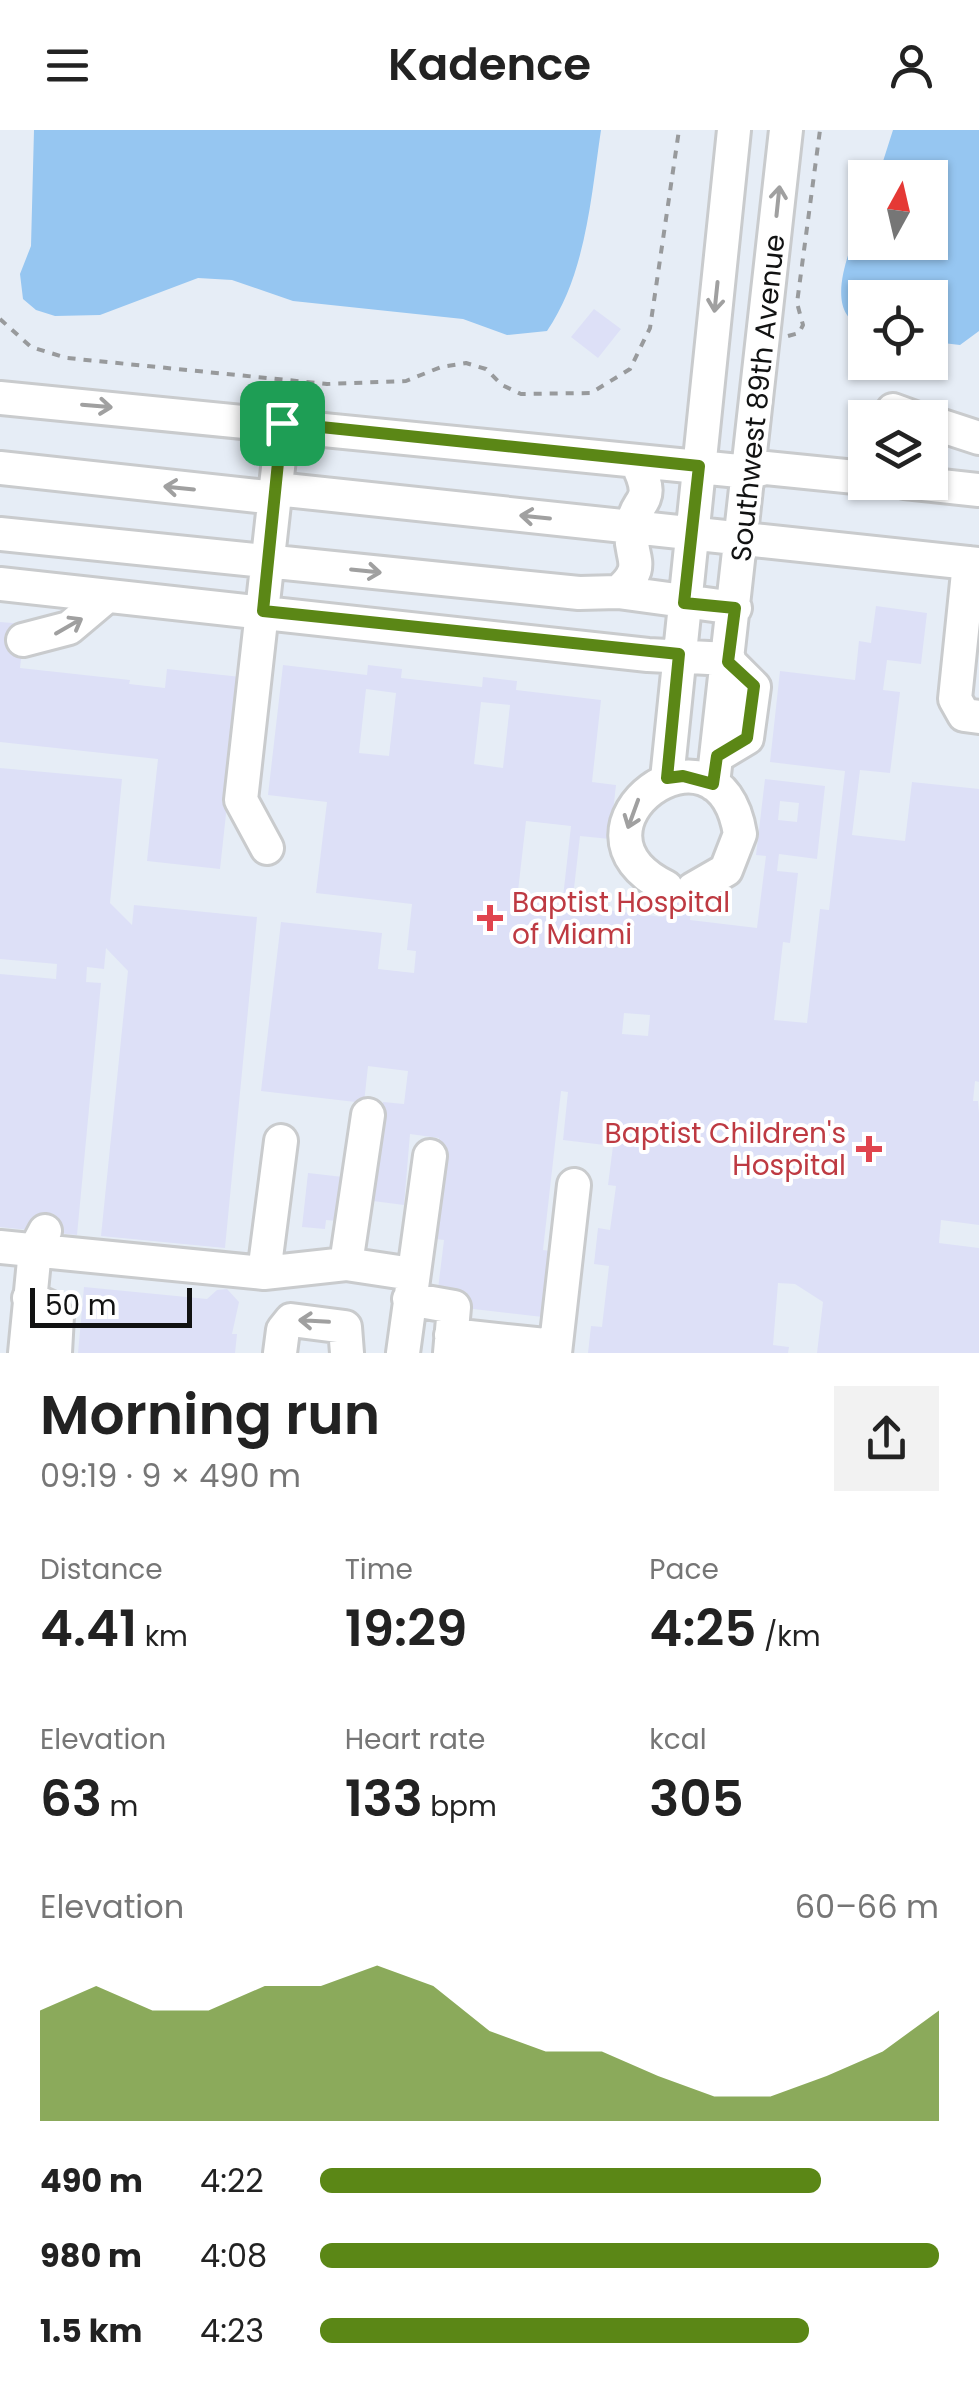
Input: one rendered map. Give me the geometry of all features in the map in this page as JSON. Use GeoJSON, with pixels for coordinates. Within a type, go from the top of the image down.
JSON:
{"type":"FeatureCollection","features":[{"type":"Feature","properties":{"kind":"street","name":"Southwest 89th Avenue"},"geometry":{"type":"LineString","coordinates":[[667,778],[734,130]]}},
{"type":"Feature","properties":{"kind":"street","name":"Southwest 89th Avenue"},"geometry":{"type":"LineString","coordinates":[[715,770],[786,130]]}},
{"type":"Feature","properties":{"kind":"street"},"geometry":{"type":"LineString","coordinates":[[0,398],[749,472],[766,468],[848,476]]}},
{"type":"Feature","properties":{"kind":"street"},"geometry":{"type":"LineString","coordinates":[[266,848],[242,800],[282,423]]}},
{"type":"Feature","properties":{"kind":"street"},"geometry":{"type":"LineString","coordinates":[[948,428],[979,438]]}},
{"type":"Feature","properties":{"kind":"street"},"geometry":{"type":"LineString","coordinates":[[618,592],[630,582],[636,567],[632,528],[646,492],[636,460]]}},
{"type":"Feature","properties":{"kind":"street"},"geometry":{"type":"LineString","coordinates":[[0,468],[743,536],[974,564],[955,700],[964,715],[979,717]]}},
{"type":"Feature","properties":{"kind":"street"},"geometry":{"type":"LineString","coordinates":[[948,487],[979,490]]}},
{"type":"Feature","properties":{"kind":"street"},"geometry":{"type":"LineString","coordinates":[[0,534],[578,593],[618,592],[735,608]]}},
{"type":"Feature","properties":{"kind":"street"},"geometry":{"type":"LineString","coordinates":[[0,584],[729,661]]}},
{"type":"Feature","properties":{"kind":"street"},"geometry":{"type":"LineString","coordinates":[[23,640],[70,628],[106,596]]}},
{"type":"Feature","properties":{"kind":"street"},"geometry":{"type":"LineString","coordinates":[[715,770],[740,834],[726,870],[680,888],[637,866],[626,832],[638,798],[667,778],[715,770]]}},
{"type":"Feature","properties":{"kind":"street"},"geometry":{"type":"LineString","coordinates":[[346,1264],[368,1114]]}},
{"type":"Feature","properties":{"kind":"street"},"geometry":{"type":"LineString","coordinates":[[264,1272],[281,1142]]}},
{"type":"Feature","properties":{"kind":"street"},"geometry":{"type":"LineString","coordinates":[[404,1353],[430,1156]]}},
{"type":"Feature","properties":{"kind":"street"},"geometry":{"type":"LineString","coordinates":[[0,1247],[40,1241],[134,1249],[189,1255],[264,1272],[346,1264],[454,1307],[451,1344],[555,1350],[574,1185]]}},
{"type":"Feature","properties":{"kind":"street"},"geometry":{"type":"LineString","coordinates":[[25,1353],[29,1298],[40,1241]]}},
{"type":"Feature","properties":{"kind":"street"},"geometry":{"type":"LineString","coordinates":[[29,1298],[49,1306],[56,1316],[56,1353]]}},
{"type":"Feature","properties":{"kind":"street"},"geometry":{"type":"LineString","coordinates":[[280,1353],[282,1330],[291,1320],[345,1327],[347,1353]]}},
{"type":"Feature","properties":{"kind":"path"},"geometry":{"type":"LineString","coordinates":[[0,319],[31,347],[68,358],[327,384],[406,381],[441,366],[466,363],[486,368],[502,386],[521,394],[592,393],[630,369],[650,328],[679,130]]}},
{"type":"Feature","properties":{"kind":"path"},"geometry":{"type":"LineString","coordinates":[[781,337],[799,332],[803,325],[797,303],[803,282],[820,130]]}},
{"type":"Feature","properties":{"kind":"shaded area","name":"Baptist Hospital of Miami"},"geometry":{"type":"Polygon","coordinates":[[[0,130],[979,130],[979,1353],[0,1353],[0,130]]]}},
{"type":"Feature","properties":{"kind":"water"},"geometry":{"type":"Polygon","coordinates":[[[34,130],[601,130],[585,234],[560,309],[547,331],[507,335],[463,319],[293,301],[232,280],[198,278],[100,315],[55,316],[36,310],[23,299],[20,274],[31,246],[34,130]]]}},
{"type":"Feature","properties":{"kind":"water"},"geometry":{"type":"Polygon","coordinates":[[[893,130],[979,130],[979,331],[960,345],[948,344],[948,280],[848,280],[848,316],[843,308],[841,293],[848,255],[848,260],[948,260],[948,160],[883,160],[893,130]]]}},
{"type":"Feature","properties":{"kind":"building"},"geometry":{"type":"Polygon","coordinates":[[[594,309],[621,329],[598,358],[571,337],[594,309]]]}},
{"type":"Feature","properties":{"kind":"building"},"geometry":{"type":"Polygon","coordinates":[[[876,606],[927,613],[921,664],[887,660],[883,690],[900,692],[890,773],[860,770],[852,835],[905,841],[912,782],[979,789],[979,1082],[975,1081],[973,1101],[978,1101],[979,1113],[979,1225],[941,1220],[939,1243],[979,1248],[979,1353],[817,1353],[823,1302],[795,1284],[778,1283],[773,1345],[789,1347],[788,1353],[588,1353],[591,1326],[602,1327],[609,1266],[594,1264],[598,1228],[610,1230],[616,1186],[608,1185],[613,1146],[563,1140],[568,1092],[561,1091],[543,1250],[551,1251],[543,1317],[465,1308],[467,1292],[438,1289],[444,1240],[428,1238],[439,1138],[410,1134],[404,1205],[373,1201],[383,1102],[404,1104],[408,1071],[368,1066],[364,1103],[261,1091],[281,922],[382,933],[378,969],[414,973],[416,951],[407,950],[412,904],[316,893],[327,802],[268,795],[283,665],[367,675],[368,665],[402,669],[401,678],[482,687],[483,677],[517,681],[516,690],[601,700],[592,782],[616,785],[610,839],[580,836],[573,897],[599,900],[598,909],[663,917],[668,876],[694,879],[690,920],[757,928],[766,856],[756,855],[765,779],[825,786],[817,859],[779,854],[777,871],[798,873],[790,943],[783,942],[774,1020],[807,1023],[820,909],[829,910],[845,771],[770,762],[780,671],[855,680],[859,641],[871,643],[876,606]],[[366,689],[359,753],[389,756],[396,693],[366,689]],[[481,702],[474,764],[503,768],[510,705],[481,702]],[[780,801],[778,820],[797,822],[799,803],[780,801]],[[526,821],[517,900],[562,906],[571,826],[526,821]],[[624,1013],[622,1034],[648,1036],[650,1015],[624,1013]]]}},
{"type":"Feature","properties":{"kind":"building"},"geometry":{"type":"Polygon","coordinates":[[[0,622],[25,624],[20,668],[130,680],[129,684],[165,688],[167,669],[241,677],[220,869],[147,861],[158,759],[0,742],[0,622]]]}},
{"type":"Feature","properties":{"kind":"building"},"geometry":{"type":"Polygon","coordinates":[[[0,768],[122,779],[110,903],[132,925],[134,905],[257,917],[225,1248],[101,1236],[128,971],[106,948],[104,969],[87,967],[86,982],[101,983],[77,1235],[0,1227],[0,974],[56,979],[57,964],[0,959],[0,768]]]}},
{"type":"Feature","properties":{"kind":"building"},"geometry":{"type":"Polygon","coordinates":[[[308,1173],[343,1177],[338,1221],[326,1220],[325,1229],[302,1227],[308,1173]]]}},
{"type":"Feature","properties":{"kind":"building"},"geometry":{"type":"Polygon","coordinates":[[[84,1287],[207,1299],[217,1290],[227,1289],[239,1302],[232,1334],[237,1334],[235,1353],[78,1353],[84,1287]]]}},
{"type":"Feature","properties":{"kind":"place","name":"Baptist Hospital of Miami"},"geometry":{"type":"Point","coordinates":[490,918]}},
{"type":"Feature","properties":{"kind":"place","name":"Baptist Children's Hospital"},"geometry":{"type":"Point","coordinates":[869,1149]}},
{"type":"Feature","properties":{"kind":"route"},"geometry":{"type":"LineString","coordinates":[[282,423],[699,466],[684,603],[735,608],[728,662],[754,686],[747,738],[717,756],[713,784],[699,778],[667,778],[679,654],[648,654],[263,611],[282,423]]}}]}
